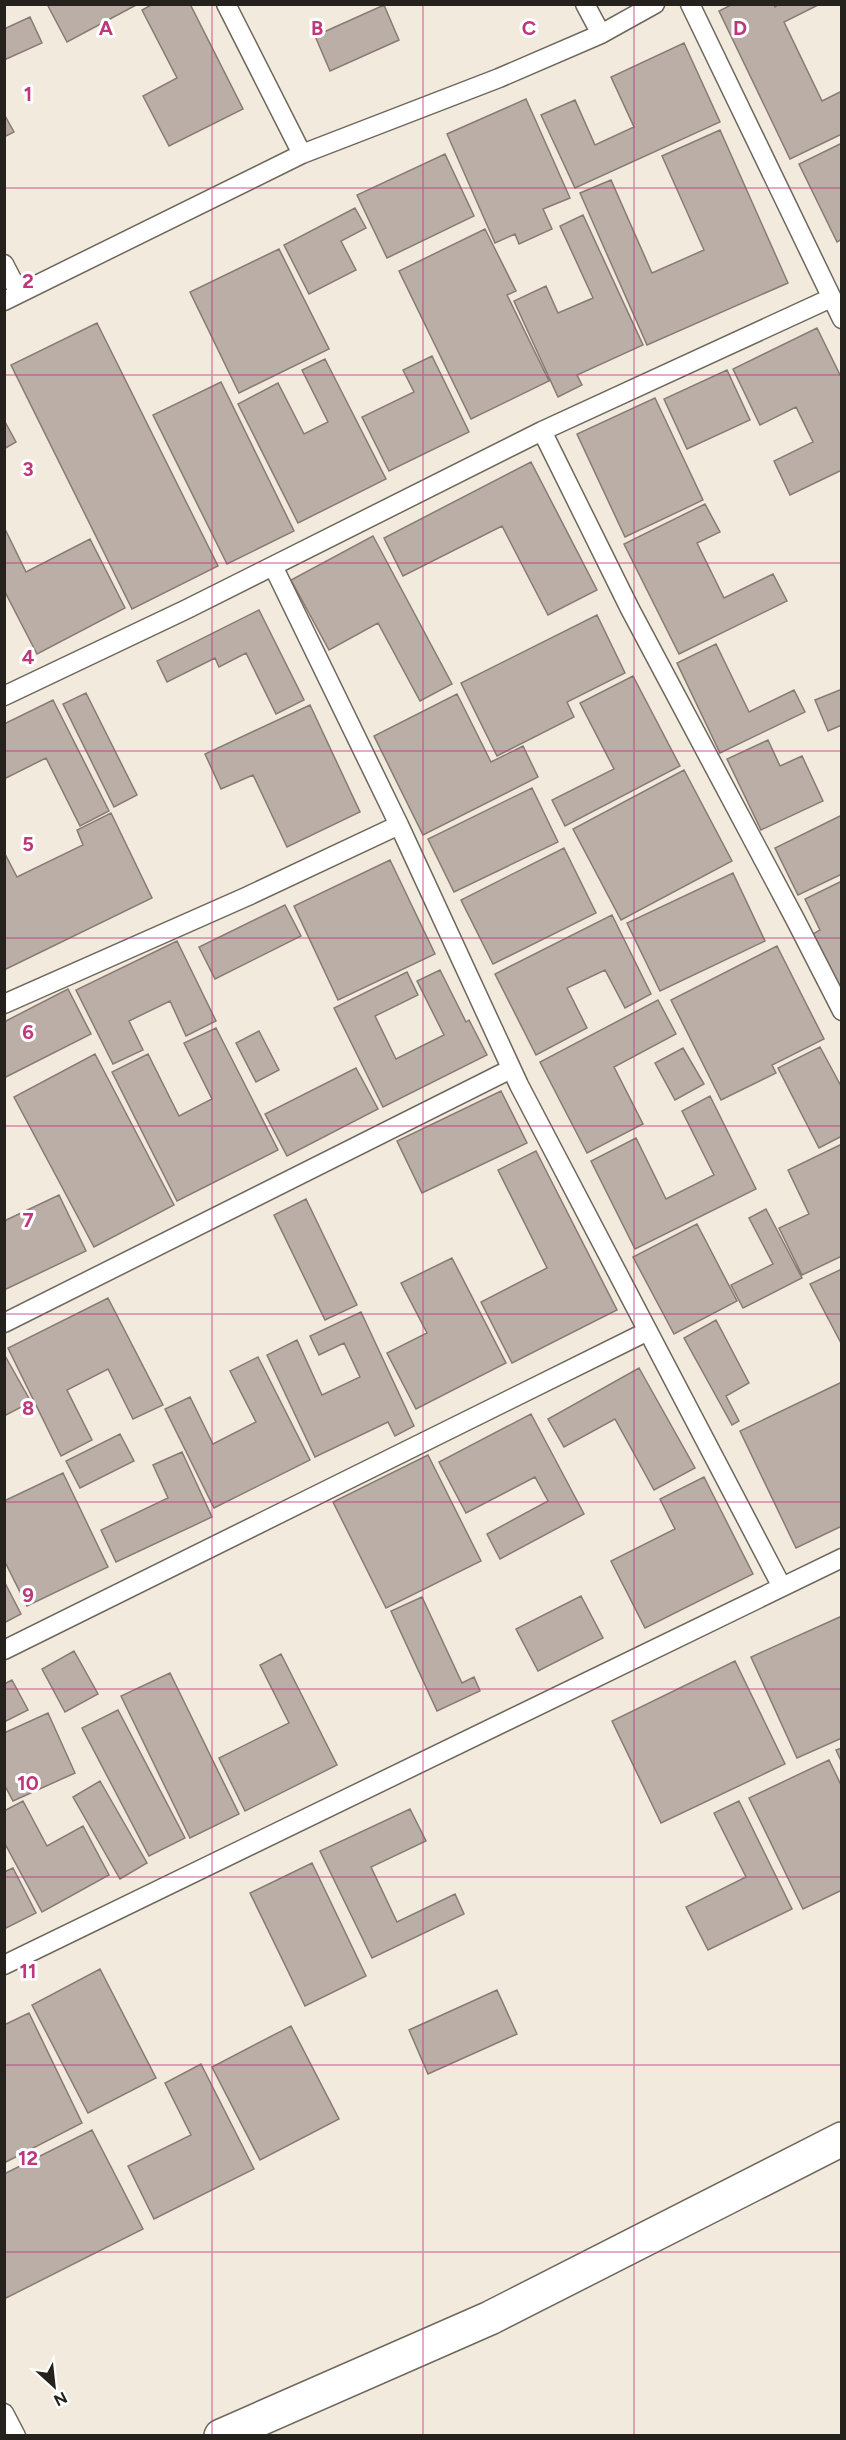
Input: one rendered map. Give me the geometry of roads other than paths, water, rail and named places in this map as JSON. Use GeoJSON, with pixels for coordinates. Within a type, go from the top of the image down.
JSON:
{"type":"FeatureCollection","features":[{"type":"Feature","properties":{"kind":"street"},"geometry":{"type":"LineString","coordinates":[[221,2436],[490,2318],[842,2139]]}},
{"type":"Feature","properties":{"kind":"lane"},"geometry":{"type":"LineString","coordinates":[[226,4],[302,154]]}},
{"type":"Feature","properties":{"kind":"lane"},"geometry":{"type":"LineString","coordinates":[[585,4],[601,34]]}},
{"type":"Feature","properties":{"kind":"lane"},"geometry":{"type":"LineString","coordinates":[[4,264],[12,297],[302,154],[499,78],[601,34],[655,4]]}},
{"type":"Feature","properties":{"kind":"lane"},"geometry":{"type":"LineString","coordinates":[[690,4],[842,319]]}},
{"type":"Feature","properties":{"kind":"lane"},"geometry":{"type":"LineString","coordinates":[[4,696],[273,566],[542,431],[831,298]]}},
{"type":"Feature","properties":{"kind":"lane"},"geometry":{"type":"LineString","coordinates":[[542,431],[630,609],[795,918],[842,1011]]}},
{"type":"Feature","properties":{"kind":"lane"},"geometry":{"type":"LineString","coordinates":[[273,566],[399,825],[511,1069],[782,1587]]}},
{"type":"Feature","properties":{"kind":"lane"},"geometry":{"type":"LineString","coordinates":[[4,1004],[248,896],[399,825]]}},
{"type":"Feature","properties":{"kind":"lane"},"geometry":{"type":"LineString","coordinates":[[4,1323],[511,1069]]}},
{"type":"Feature","properties":{"kind":"lane"},"geometry":{"type":"LineString","coordinates":[[4,1650],[648,1331]]}},
{"type":"Feature","properties":{"kind":"lane"},"geometry":{"type":"LineString","coordinates":[[4,1965],[842,1558]]}},
{"type":"Feature","properties":{"kind":"lane"},"geometry":{"type":"LineString","coordinates":[[4,2413],[16,2436]]}}]}
